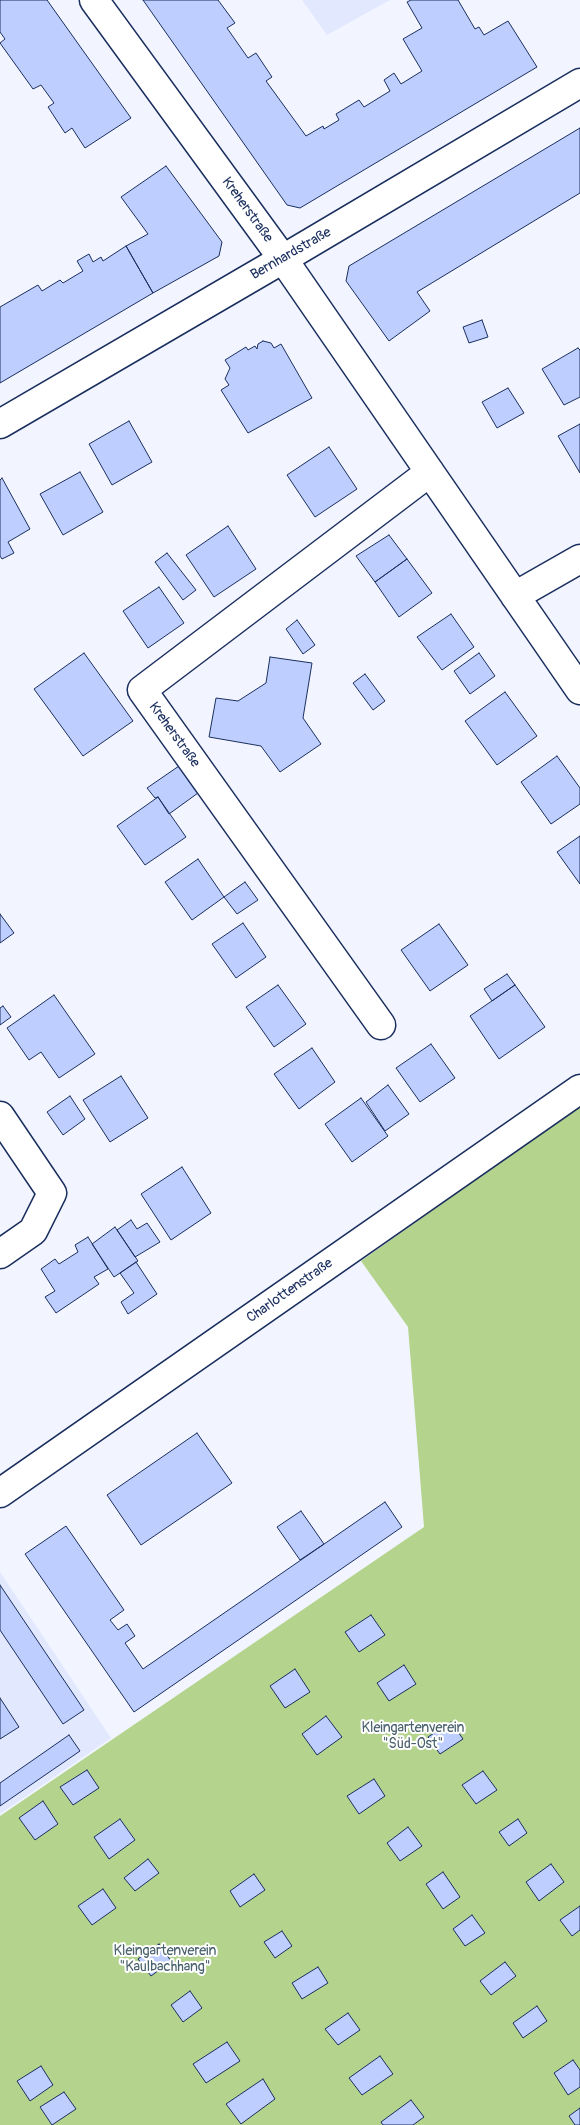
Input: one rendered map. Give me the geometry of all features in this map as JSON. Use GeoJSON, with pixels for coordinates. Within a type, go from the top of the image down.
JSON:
{"type":"FeatureCollection","features":[{"type":"Feature","properties":{"kind":"street","name":"Kreherstraße"},"geometry":{"type":"LineString","coordinates":[[94,0],[284,259],[580,690]]}},
{"type":"Feature","properties":{"kind":"street","name":"Bernhardstraße"},"geometry":{"type":"LineString","coordinates":[[0,424],[284,259],[580,83]]}},
{"type":"Feature","properties":{"kind":"street","name":"Kreherstraße"},"geometry":{"type":"LineString","coordinates":[[382,1025],[142,690],[430,472]]}},
{"type":"Feature","properties":{"kind":"street"},"geometry":{"type":"LineString","coordinates":[[515,596],[580,559]]}},
{"type":"Feature","properties":{"kind":"street","name":"Charlottenstraße"},"geometry":{"type":"LineString","coordinates":[[0,1494],[580,1089]]}},
{"type":"Feature","properties":{"kind":"street"},"geometry":{"type":"LineString","coordinates":[[0,1116],[52,1193],[33,1231],[0,1254]]}},
{"type":"Feature","properties":{"kind":"shaded area"},"geometry":{"type":"Polygon","coordinates":[[[302,0],[390,0],[327,35],[302,0]]]}},
{"type":"Feature","properties":{"kind":"shaded area"},"geometry":{"type":"Polygon","coordinates":[[[0,1572],[111,1738],[0,1814],[0,1572]]]}},
{"type":"Feature","properties":{"kind":"green space"},"geometry":{"type":"Polygon","coordinates":[[[580,1106],[580,2125],[0,2125],[0,1816],[424,1527],[408,1327],[361,1261],[580,1106]]]}},
{"type":"Feature","properties":{"kind":"building"},"geometry":{"type":"Polygon","coordinates":[[[0,0],[47,0],[131,118],[85,148],[72,128],[65,133],[48,107],[54,103],[41,85],[33,89],[0,43],[5,39],[0,32],[0,0]]]}},
{"type":"Feature","properties":{"kind":"building"},"geometry":{"type":"Polygon","coordinates":[[[143,0],[218,0],[235,23],[227,28],[248,58],[256,53],[272,77],[266,81],[306,136],[323,126],[324,129],[339,120],[336,114],[359,100],[364,107],[390,91],[384,80],[394,73],[401,84],[422,71],[403,39],[422,28],[407,2],[411,0],[458,0],[475,29],[479,27],[484,35],[508,21],[537,67],[300,208],[287,205],[143,0]]]}},
{"type":"Feature","properties":{"kind":"building"},"geometry":{"type":"Polygon","coordinates":[[[580,128],[580,193],[417,292],[430,311],[389,341],[346,281],[349,266],[580,128]]]}},
{"type":"Feature","properties":{"kind":"building"},"geometry":{"type":"Polygon","coordinates":[[[166,166],[222,242],[219,256],[153,293],[126,246],[148,234],[121,197],[166,166]]]}},
{"type":"Feature","properties":{"kind":"building"},"geometry":{"type":"Polygon","coordinates":[[[126,246],[153,293],[0,383],[0,307],[38,285],[42,291],[60,280],[63,283],[83,271],[77,261],[89,254],[93,262],[101,257],[103,261],[126,246]]]}},
{"type":"Feature","properties":{"kind":"building"},"geometry":{"type":"Polygon","coordinates":[[[482,320],[488,337],[469,343],[463,327],[482,320]]]}},
{"type":"Feature","properties":{"kind":"building"},"geometry":{"type":"Polygon","coordinates":[[[263,341],[271,343],[274,348],[281,344],[312,398],[248,433],[221,390],[229,385],[225,379],[230,368],[225,360],[246,347],[248,350],[255,346],[257,349],[258,344],[263,341]]]}},
{"type":"Feature","properties":{"kind":"building"},"geometry":{"type":"Polygon","coordinates":[[[578,348],[580,350],[580,397],[564,405],[542,369],[578,348]]]}},
{"type":"Feature","properties":{"kind":"building"},"geometry":{"type":"Polygon","coordinates":[[[508,388],[524,413],[497,428],[482,402],[508,388]]]}},
{"type":"Feature","properties":{"kind":"building"},"geometry":{"type":"Polygon","coordinates":[[[129,421],[152,462],[112,485],[89,444],[129,421]]]}},
{"type":"Feature","properties":{"kind":"building"},"geometry":{"type":"Polygon","coordinates":[[[580,424],[580,473],[558,436],[580,424]]]}},
{"type":"Feature","properties":{"kind":"building"},"geometry":{"type":"Polygon","coordinates":[[[329,447],[357,489],[315,517],[287,475],[329,447]]]}},
{"type":"Feature","properties":{"kind":"building"},"geometry":{"type":"Polygon","coordinates":[[[80,472],[103,512],[63,535],[40,494],[80,472]]]}},
{"type":"Feature","properties":{"kind":"building"},"geometry":{"type":"Polygon","coordinates":[[[2,478],[30,529],[8,542],[14,553],[2,559],[0,556],[0,480],[2,478]]]}},
{"type":"Feature","properties":{"kind":"building"},"geometry":{"type":"Polygon","coordinates":[[[228,526],[256,569],[214,597],[186,555],[228,526]]]}},
{"type":"Feature","properties":{"kind":"building"},"geometry":{"type":"Polygon","coordinates":[[[389,535],[407,559],[375,582],[356,556],[389,535]]]}},
{"type":"Feature","properties":{"kind":"building"},"geometry":{"type":"Polygon","coordinates":[[[167,553],[196,590],[183,600],[155,562],[167,553]]]}},
{"type":"Feature","properties":{"kind":"building"},"geometry":{"type":"Polygon","coordinates":[[[407,559],[432,593],[399,617],[375,582],[407,559]]]}},
{"type":"Feature","properties":{"kind":"building"},"geometry":{"type":"Polygon","coordinates":[[[159,587],[184,623],[148,648],[123,611],[159,587]]]}},
{"type":"Feature","properties":{"kind":"building"},"geometry":{"type":"Polygon","coordinates":[[[451,614],[474,647],[442,670],[417,637],[451,614]]]}},
{"type":"Feature","properties":{"kind":"building"},"geometry":{"type":"Polygon","coordinates":[[[297,620],[315,645],[303,654],[286,629],[297,620]]]}},
{"type":"Feature","properties":{"kind":"building"},"geometry":{"type":"Polygon","coordinates":[[[84,653],[133,721],[83,756],[34,689],[84,653]]]}},
{"type":"Feature","properties":{"kind":"building"},"geometry":{"type":"Polygon","coordinates":[[[479,653],[495,676],[470,694],[454,671],[479,653]]]}},
{"type":"Feature","properties":{"kind":"building"},"geometry":{"type":"Polygon","coordinates":[[[270,657],[312,663],[303,718],[321,744],[280,772],[261,746],[209,737],[216,698],[238,701],[266,683],[270,657]]]}},
{"type":"Feature","properties":{"kind":"building"},"geometry":{"type":"Polygon","coordinates":[[[365,674],[385,701],[373,710],[353,683],[365,674]]]}},
{"type":"Feature","properties":{"kind":"building"},"geometry":{"type":"Polygon","coordinates":[[[505,692],[537,736],[497,765],[465,721],[505,692]]]}},
{"type":"Feature","properties":{"kind":"building"},"geometry":{"type":"Polygon","coordinates":[[[557,756],[580,788],[580,804],[551,824],[521,782],[557,756]]]}},
{"type":"Feature","properties":{"kind":"building"},"geometry":{"type":"Polygon","coordinates":[[[179,766],[198,793],[169,814],[158,797],[155,798],[147,788],[179,766]]]}},
{"type":"Feature","properties":{"kind":"building"},"geometry":{"type":"Polygon","coordinates":[[[158,797],[186,837],[145,865],[117,826],[158,797]]]}},
{"type":"Feature","properties":{"kind":"building"},"geometry":{"type":"Polygon","coordinates":[[[580,836],[580,884],[557,852],[580,836]]]}},
{"type":"Feature","properties":{"kind":"building"},"geometry":{"type":"Polygon","coordinates":[[[198,859],[224,897],[192,920],[165,882],[198,859]]]}},
{"type":"Feature","properties":{"kind":"building"},"geometry":{"type":"Polygon","coordinates":[[[245,882],[258,900],[237,914],[224,897],[245,882]]]}},
{"type":"Feature","properties":{"kind":"building"},"geometry":{"type":"Polygon","coordinates":[[[0,914],[14,933],[0,943],[0,914]]]}},
{"type":"Feature","properties":{"kind":"building"},"geometry":{"type":"Polygon","coordinates":[[[243,923],[266,957],[236,978],[212,944],[243,923]]]}},
{"type":"Feature","properties":{"kind":"building"},"geometry":{"type":"Polygon","coordinates":[[[439,924],[468,965],[430,991],[401,950],[439,924]]]}},
{"type":"Feature","properties":{"kind":"building"},"geometry":{"type":"Polygon","coordinates":[[[507,974],[515,985],[492,1001],[484,989],[507,974]]]}},
{"type":"Feature","properties":{"kind":"building"},"geometry":{"type":"Polygon","coordinates":[[[278,985],[306,1024],[274,1047],[246,1007],[278,985]]]}},
{"type":"Feature","properties":{"kind":"building"},"geometry":{"type":"Polygon","coordinates":[[[515,985],[545,1027],[499,1059],[470,1016],[515,985]]]}},
{"type":"Feature","properties":{"kind":"building"},"geometry":{"type":"Polygon","coordinates":[[[54,995],[95,1054],[59,1078],[41,1052],[29,1060],[7,1028],[54,995]]]}},
{"type":"Feature","properties":{"kind":"building"},"geometry":{"type":"Polygon","coordinates":[[[3,1006],[11,1017],[0,1025],[0,1008],[3,1006]]]}},
{"type":"Feature","properties":{"kind":"building"},"geometry":{"type":"Polygon","coordinates":[[[431,1044],[455,1078],[420,1102],[396,1068],[431,1044]]]}},
{"type":"Feature","properties":{"kind":"building"},"geometry":{"type":"Polygon","coordinates":[[[312,1048],[335,1082],[299,1109],[274,1074],[312,1048]]]}},
{"type":"Feature","properties":{"kind":"building"},"geometry":{"type":"Polygon","coordinates":[[[121,1076],[148,1118],[110,1142],[83,1100],[121,1076]]]}},
{"type":"Feature","properties":{"kind":"building"},"geometry":{"type":"Polygon","coordinates":[[[388,1085],[409,1114],[385,1131],[366,1102],[388,1085]]]}},
{"type":"Feature","properties":{"kind":"building"},"geometry":{"type":"Polygon","coordinates":[[[70,1096],[85,1119],[63,1135],[47,1112],[70,1096]]]}},
{"type":"Feature","properties":{"kind":"building"},"geometry":{"type":"Polygon","coordinates":[[[361,1098],[388,1136],[352,1162],[325,1124],[361,1098]]]}},
{"type":"Feature","properties":{"kind":"building"},"geometry":{"type":"Polygon","coordinates":[[[182,1167],[211,1213],[171,1240],[141,1194],[182,1167]]]}},
{"type":"Feature","properties":{"kind":"building"},"geometry":{"type":"Polygon","coordinates":[[[131,1220],[137,1229],[147,1223],[160,1242],[135,1257],[117,1230],[131,1220]]]}},
{"type":"Feature","properties":{"kind":"building"},"geometry":{"type":"Polygon","coordinates":[[[115,1227],[138,1261],[114,1277],[92,1244],[115,1227]]]}},
{"type":"Feature","properties":{"kind":"building"},"geometry":{"type":"Polygon","coordinates":[[[88,1237],[108,1269],[94,1277],[99,1284],[56,1313],[45,1297],[55,1291],[41,1269],[55,1259],[59,1264],[78,1252],[75,1245],[88,1237]]]}},
{"type":"Feature","properties":{"kind":"building"},"geometry":{"type":"Polygon","coordinates":[[[136,1262],[157,1294],[128,1314],[121,1302],[134,1293],[120,1273],[136,1262]]]}},
{"type":"Feature","properties":{"kind":"building"},"geometry":{"type":"Polygon","coordinates":[[[197,1433],[232,1483],[141,1545],[107,1495],[197,1433]]]}},
{"type":"Feature","properties":{"kind":"building"},"geometry":{"type":"Polygon","coordinates":[[[385,1502],[402,1527],[134,1712],[25,1554],[66,1526],[124,1610],[110,1620],[118,1630],[127,1624],[135,1636],[125,1643],[143,1669],[385,1502]]]}},
{"type":"Feature","properties":{"kind":"building"},"geometry":{"type":"Polygon","coordinates":[[[301,1511],[324,1544],[300,1560],[277,1527],[301,1511]]]}},
{"type":"Feature","properties":{"kind":"building"},"geometry":{"type":"Polygon","coordinates":[[[0,1585],[84,1710],[63,1724],[0,1630],[0,1585]]]}},
{"type":"Feature","properties":{"kind":"building"},"geometry":{"type":"Polygon","coordinates":[[[371,1615],[385,1635],[359,1652],[345,1632],[371,1615]]]}},
{"type":"Feature","properties":{"kind":"building"},"geometry":{"type":"Polygon","coordinates":[[[404,1665],[416,1684],[389,1701],[377,1683],[404,1665]]]}},
{"type":"Feature","properties":{"kind":"building"},"geometry":{"type":"Polygon","coordinates":[[[295,1669],[310,1692],[285,1708],[270,1686],[295,1669]]]}},
{"type":"Feature","properties":{"kind":"building"},"geometry":{"type":"Polygon","coordinates":[[[0,1698],[19,1727],[0,1739],[0,1698]]]}},
{"type":"Feature","properties":{"kind":"building"},"geometry":{"type":"Polygon","coordinates":[[[326,1716],[342,1737],[317,1755],[302,1734],[326,1716]]]}},
{"type":"Feature","properties":{"kind":"building"},"geometry":{"type":"Polygon","coordinates":[[[451,1722],[463,1739],[440,1754],[428,1737],[451,1722]]]}},
{"type":"Feature","properties":{"kind":"building"},"geometry":{"type":"Polygon","coordinates":[[[69,1735],[80,1751],[0,1806],[0,1783],[69,1735]]]}},
{"type":"Feature","properties":{"kind":"building"},"geometry":{"type":"Polygon","coordinates":[[[87,1770],[99,1788],[73,1805],[60,1787],[87,1770]]]}},
{"type":"Feature","properties":{"kind":"building"},"geometry":{"type":"Polygon","coordinates":[[[483,1771],[497,1790],[476,1804],[462,1785],[483,1771]]]}},
{"type":"Feature","properties":{"kind":"building"},"geometry":{"type":"Polygon","coordinates":[[[374,1779],[385,1796],[359,1814],[347,1796],[374,1779]]]}},
{"type":"Feature","properties":{"kind":"building"},"geometry":{"type":"Polygon","coordinates":[[[43,1801],[58,1824],[35,1840],[19,1818],[43,1801]]]}},
{"type":"Feature","properties":{"kind":"building"},"geometry":{"type":"Polygon","coordinates":[[[120,1819],[135,1840],[109,1859],[94,1837],[120,1819]]]}},
{"type":"Feature","properties":{"kind":"building"},"geometry":{"type":"Polygon","coordinates":[[[518,1819],[527,1833],[509,1846],[499,1832],[518,1819]]]}},
{"type":"Feature","properties":{"kind":"building"},"geometry":{"type":"Polygon","coordinates":[[[408,1827],[422,1846],[400,1861],[387,1843],[408,1827]]]}},
{"type":"Feature","properties":{"kind":"building"},"geometry":{"type":"Polygon","coordinates":[[[148,1859],[159,1873],[135,1891],[124,1878],[148,1859]]]}},
{"type":"Feature","properties":{"kind":"building"},"geometry":{"type":"Polygon","coordinates":[[[551,1864],[564,1882],[539,1901],[526,1882],[551,1864]]]}},
{"type":"Feature","properties":{"kind":"building"},"geometry":{"type":"Polygon","coordinates":[[[443,1872],[460,1897],[443,1909],[426,1884],[443,1872]]]}},
{"type":"Feature","properties":{"kind":"building"},"geometry":{"type":"Polygon","coordinates":[[[254,1874],[265,1890],[240,1907],[230,1891],[254,1874]]]}},
{"type":"Feature","properties":{"kind":"building"},"geometry":{"type":"Polygon","coordinates":[[[103,1889],[116,1908],[92,1925],[78,1906],[103,1889]]]}},
{"type":"Feature","properties":{"kind":"building"},"geometry":{"type":"Polygon","coordinates":[[[580,1906],[580,1930],[572,1936],[560,1920],[580,1906]]]}},
{"type":"Feature","properties":{"kind":"building"},"geometry":{"type":"Polygon","coordinates":[[[472,1915],[485,1933],[465,1946],[453,1929],[472,1915]]]}},
{"type":"Feature","properties":{"kind":"building"},"geometry":{"type":"Polygon","coordinates":[[[282,1931],[292,1946],[275,1958],[264,1942],[282,1931]]]}},
{"type":"Feature","properties":{"kind":"building"},"geometry":{"type":"Polygon","coordinates":[[[159,1944],[171,1961],[151,1976],[138,1959],[159,1944]]]}},
{"type":"Feature","properties":{"kind":"building"},"geometry":{"type":"Polygon","coordinates":[[[505,1962],[516,1976],[491,1995],[480,1981],[505,1962]]]}},
{"type":"Feature","properties":{"kind":"building"},"geometry":{"type":"Polygon","coordinates":[[[318,1967],[328,1983],[302,1999],[292,1983],[318,1967]]]}},
{"type":"Feature","properties":{"kind":"building"},"geometry":{"type":"Polygon","coordinates":[[[190,1991],[202,2008],[183,2022],[171,2005],[190,1991]]]}},
{"type":"Feature","properties":{"kind":"building"},"geometry":{"type":"Polygon","coordinates":[[[537,2006],[547,2021],[523,2038],[513,2023],[537,2006]]]}},
{"type":"Feature","properties":{"kind":"building"},"geometry":{"type":"Polygon","coordinates":[[[348,2013],[360,2030],[338,2045],[325,2029],[348,2013]]]}},
{"type":"Feature","properties":{"kind":"building"},"geometry":{"type":"Polygon","coordinates":[[[227,2042],[240,2061],[206,2083],[193,2064],[227,2042]]]}},
{"type":"Feature","properties":{"kind":"building"},"geometry":{"type":"Polygon","coordinates":[[[380,2056],[393,2074],[362,2095],[349,2078],[380,2056]]]}},
{"type":"Feature","properties":{"kind":"building"},"geometry":{"type":"Polygon","coordinates":[[[573,2060],[580,2070],[580,2087],[568,2095],[554,2073],[573,2060]]]}},
{"type":"Feature","properties":{"kind":"building"},"geometry":{"type":"Polygon","coordinates":[[[41,2066],[53,2085],[30,2101],[17,2081],[41,2066]]]}},
{"type":"Feature","properties":{"kind":"building"},"geometry":{"type":"Polygon","coordinates":[[[263,2079],[275,2099],[241,2124],[226,2104],[263,2079]]]}},
{"type":"Feature","properties":{"kind":"building"},"geometry":{"type":"Polygon","coordinates":[[[64,2092],[76,2109],[52,2125],[40,2107],[64,2092]]]}},
{"type":"Feature","properties":{"kind":"building"},"geometry":{"type":"Polygon","coordinates":[[[411,2100],[424,2117],[413,2125],[383,2125],[381,2122],[411,2100]]]}},
{"type":"Feature","properties":{"kind":"building"},"geometry":{"type":"Polygon","coordinates":[[[580,2108],[580,2125],[575,2125],[569,2116],[580,2108]]]}},
{"type":"Feature","properties":{"kind":"park label","name":"Kleingartenverein \"Süd-Ost\""},"geometry":{"type":"Point","coordinates":[413,1736]}},
{"type":"Feature","properties":{"kind":"park label","name":"Kleingartenverein \"Kaulbachhang\""},"geometry":{"type":"Point","coordinates":[165,1959]}}]}
